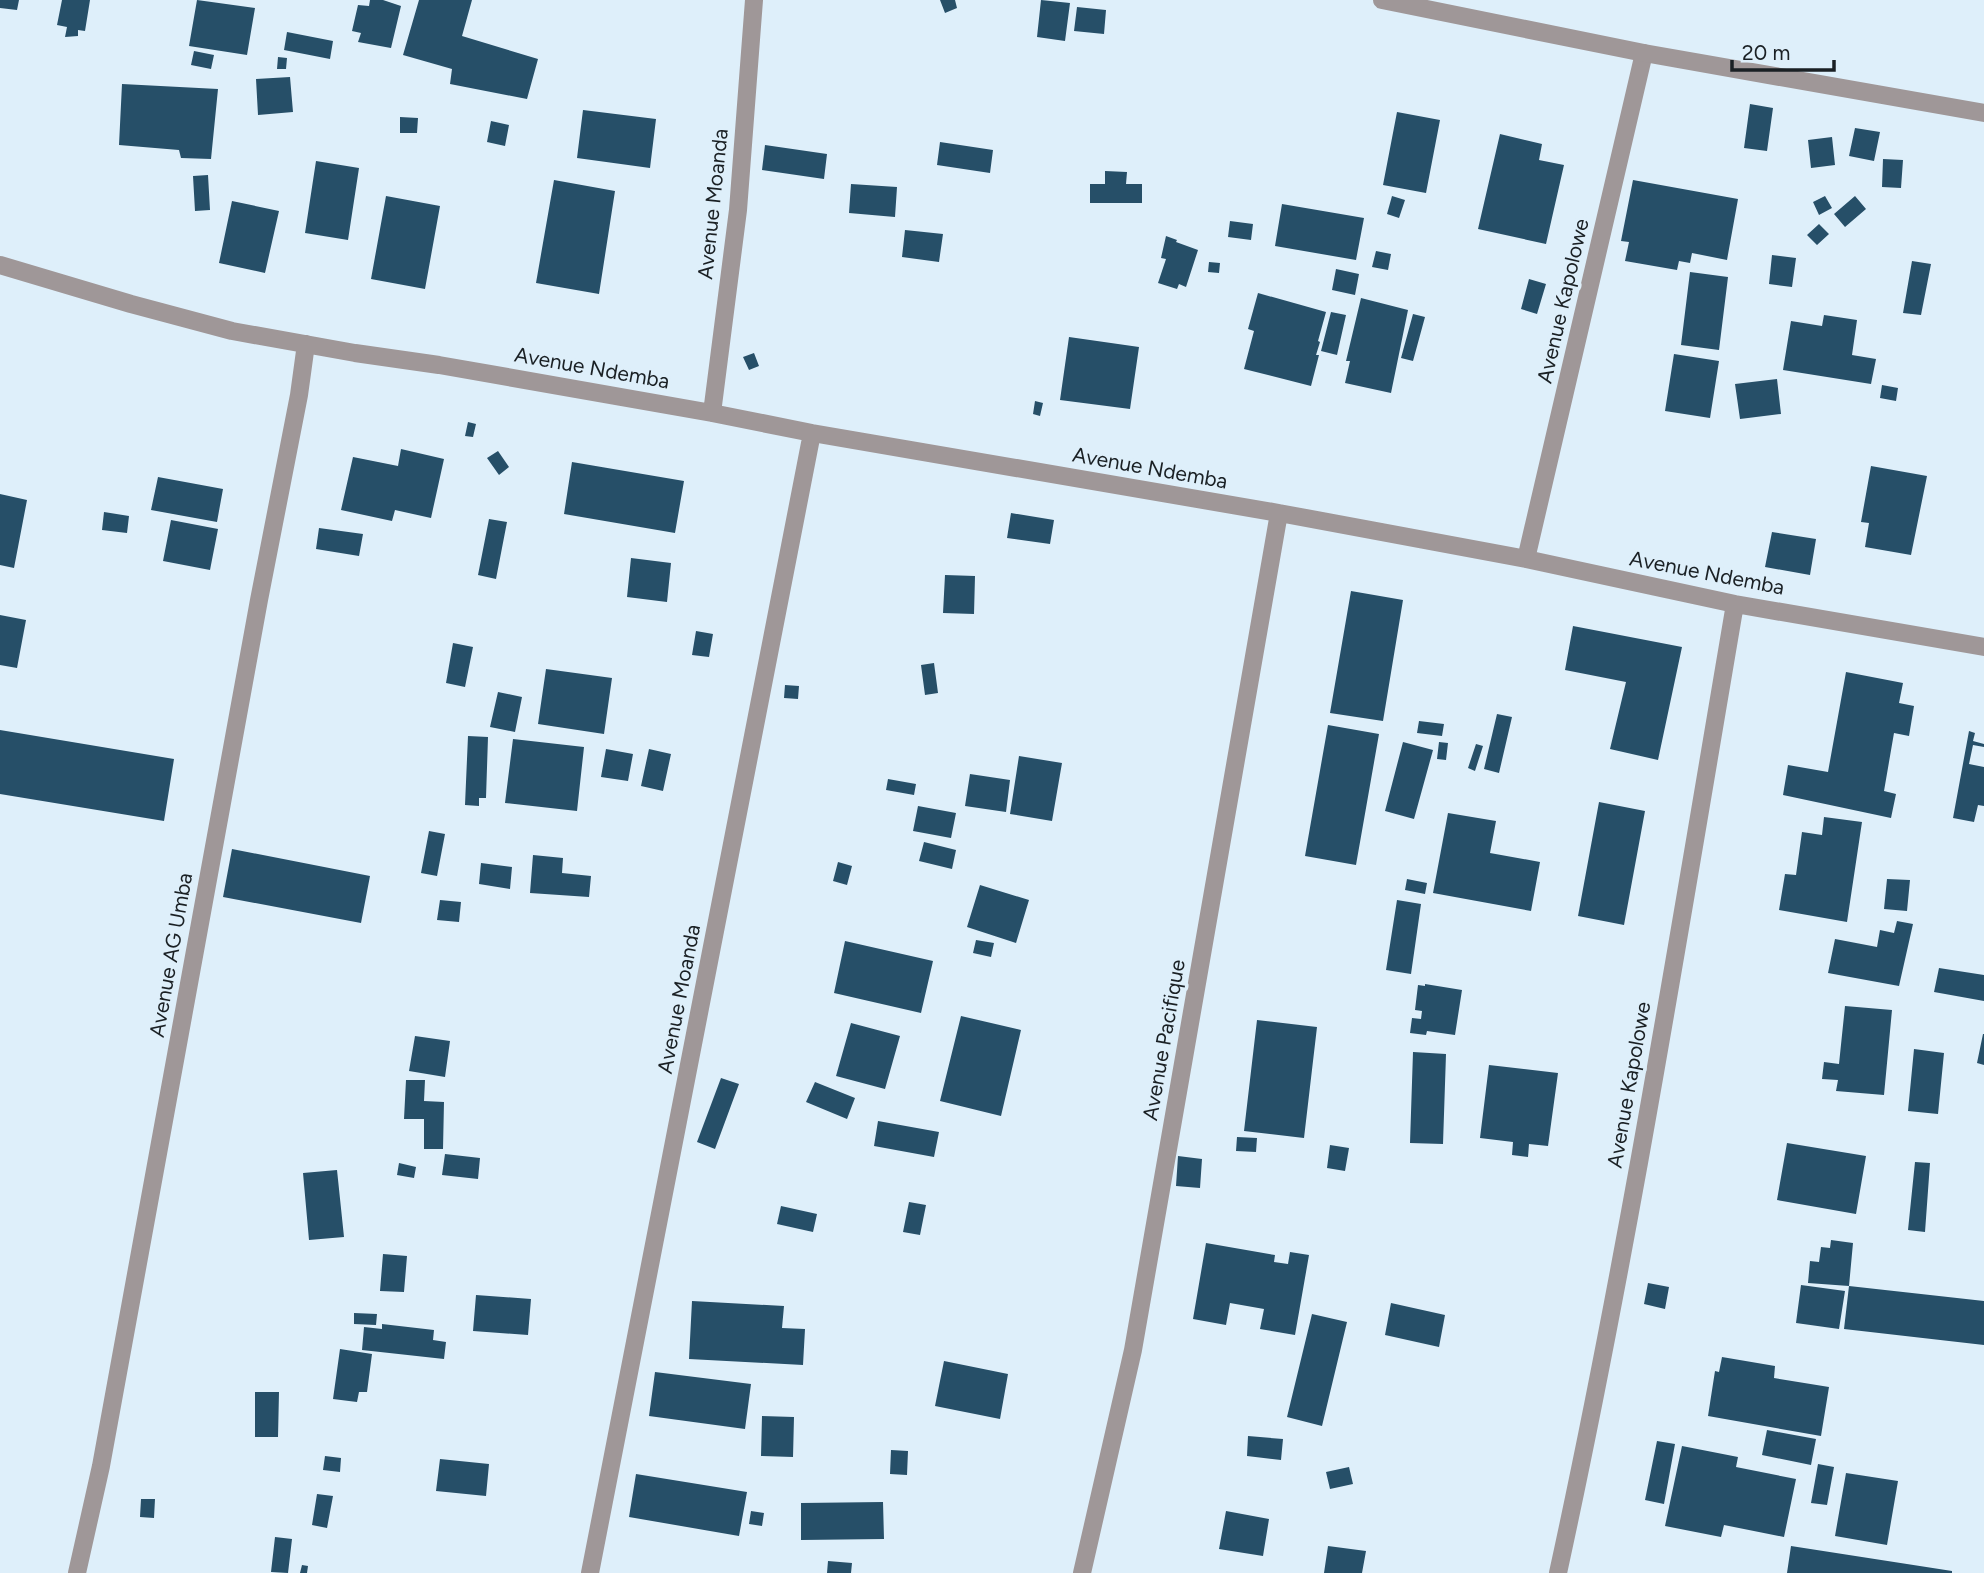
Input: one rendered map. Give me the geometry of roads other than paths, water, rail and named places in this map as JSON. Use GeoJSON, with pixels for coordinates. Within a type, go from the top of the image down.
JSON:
{"type":"FeatureCollection","features":[{"type":"Feature","properties":{"kind":"street","name":"Avenue Moanda"},"geometry":{"type":"LineString","coordinates":[[712,413],[738,210],[754,0]]}},
{"type":"Feature","properties":{"kind":"street"},"geometry":{"type":"LineString","coordinates":[[1382,0],[1644,53],[1984,113]]}},
{"type":"Feature","properties":{"kind":"street","name":"Avenue Kapolowe"},"geometry":{"type":"LineString","coordinates":[[1526,559],[1644,53]]}},
{"type":"Feature","properties":{"kind":"street","name":"Avenue Ndemba"},"geometry":{"type":"LineString","coordinates":[[0,265],[232,331],[1279,513],[1526,559],[1735,604],[1984,647]]}},
{"type":"Feature","properties":{"kind":"street","name":"Avenue AG Umba"},"geometry":{"type":"LineString","coordinates":[[77,1573],[104,1452],[258,600],[299,395],[306,344]]}},
{"type":"Feature","properties":{"kind":"street","name":"Avenue Moanda"},"geometry":{"type":"LineString","coordinates":[[590,1573],[812,433]]}},
{"type":"Feature","properties":{"kind":"street","name":"Avenue Pacifique"},"geometry":{"type":"LineString","coordinates":[[1082,1573],[1133,1350],[1279,513]]}},
{"type":"Feature","properties":{"kind":"street","name":"Avenue Kapolowe"},"geometry":{"type":"LineString","coordinates":[[1558,1573],[1590,1428],[1673,972],[1735,604]]}}]}
